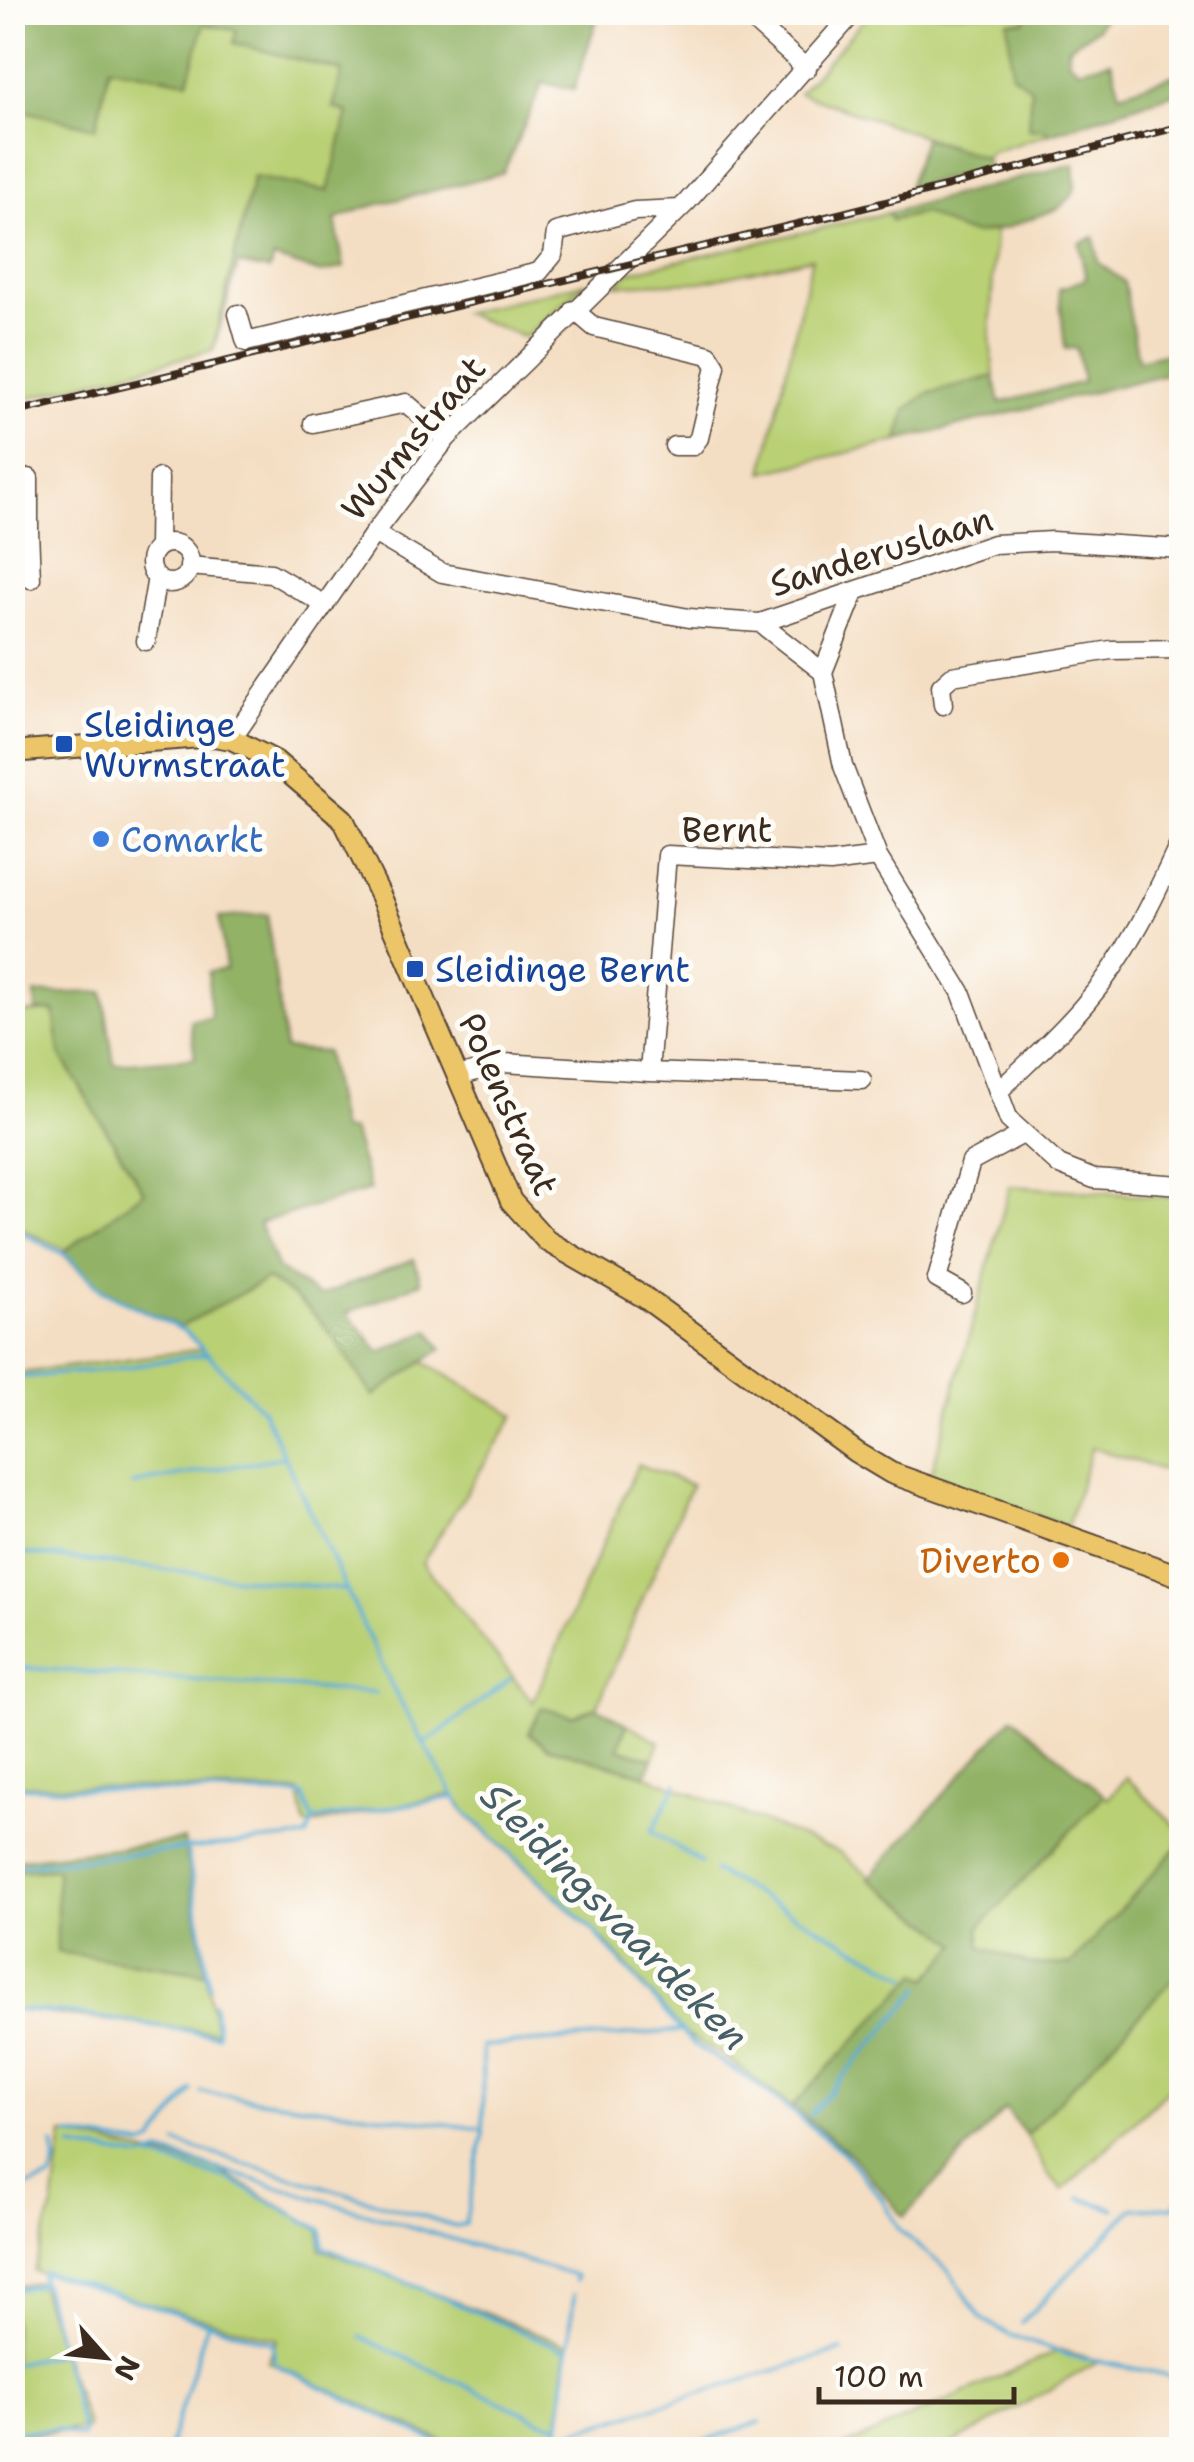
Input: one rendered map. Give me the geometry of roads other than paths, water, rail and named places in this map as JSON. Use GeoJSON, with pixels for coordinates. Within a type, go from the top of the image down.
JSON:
{"type":"FeatureCollection","features":[{"type":"Feature","properties":{"kind":"main road","name":"Polenstraat"},"geometry":{"type":"LineString","coordinates":[[12,752],[193,737],[232,739],[275,761],[342,819],[459,1076],[511,1202],[547,1240],[644,1298],[856,1452],[891,1473],[1182,1577]]}},
{"type":"Feature","properties":{"kind":"street"},"geometry":{"type":"LineString","coordinates":[[744,12],[807,69]]}},
{"type":"Feature","properties":{"kind":"street","name":"Wurmstraat"},"geometry":{"type":"LineString","coordinates":[[232,739],[374,533],[447,438],[680,209],[854,12]]}},
{"type":"Feature","properties":{"kind":"street"},"geometry":{"type":"LineString","coordinates":[[238,314],[246,342],[329,325],[539,272],[553,255],[556,232],[635,211],[680,209]]}},
{"type":"Feature","properties":{"kind":"street"},"geometry":{"type":"LineString","coordinates":[[574,310],[594,326],[709,355],[716,366],[700,438],[694,446],[674,446]]}},
{"type":"Feature","properties":{"kind":"street"},"geometry":{"type":"LineString","coordinates":[[312,423],[406,403],[447,438]]}},
{"type":"Feature","properties":{"kind":"street"},"geometry":{"type":"LineString","coordinates":[[29,478],[21,530],[31,579]]}},
{"type":"Feature","properties":{"kind":"street"},"geometry":{"type":"LineString","coordinates":[[146,641],[157,577],[150,565],[158,547],[159,478]]}},
{"type":"Feature","properties":{"kind":"street","name":"Sanderuslaan"},"geometry":{"type":"LineString","coordinates":[[374,533],[442,573],[689,618],[760,623],[994,544],[1052,541],[1182,549]]}},
{"type":"Feature","properties":{"kind":"street"},"geometry":{"type":"LineString","coordinates":[[157,577],[177,582],[189,566],[188,555],[180,546],[158,547]]}},
{"type":"Feature","properties":{"kind":"street"},"geometry":{"type":"LineString","coordinates":[[189,566],[270,573],[325,605]]}},
{"type":"Feature","properties":{"kind":"street"},"geometry":{"type":"LineString","coordinates":[[854,594],[822,672],[843,766],[878,858],[961,992],[1009,1120],[1021,1135],[1060,1164],[1094,1180],[1182,1185]]}},
{"type":"Feature","properties":{"kind":"street"},"geometry":{"type":"LineString","coordinates":[[760,623],[822,672]]}},
{"type":"Feature","properties":{"kind":"street"},"geometry":{"type":"LineString","coordinates":[[943,706],[941,686],[952,676],[1111,650],[1182,650]]}},
{"type":"Feature","properties":{"kind":"street"},"geometry":{"type":"LineString","coordinates":[[998,1092],[1085,1005],[1110,971],[1146,917],[1182,838]]}},
{"type":"Feature","properties":{"kind":"street","name":"Bernt"},"geometry":{"type":"LineString","coordinates":[[649,1072],[667,855],[830,863],[878,858]]}},
{"type":"Feature","properties":{"kind":"street"},"geometry":{"type":"LineString","coordinates":[[459,1076],[504,1064],[862,1080]]}},
{"type":"Feature","properties":{"kind":"street"},"geometry":{"type":"LineString","coordinates":[[962,1293],[937,1279],[971,1162],[1021,1135]]}},
{"type":"Feature","properties":{"kind":"waterway","name":"Sleidingsvaardeken"},"geometry":{"type":"LineString","coordinates":[[12,1228],[66,1255],[102,1290],[186,1332],[263,1411],[394,1691],[461,1808],[594,1931],[692,2043],[758,2085],[843,2152],[882,2199],[900,2231],[949,2271],[981,2318],[1010,2335],[1071,2356],[1168,2375],[1182,2388]]}},
{"type":"Feature","properties":{"kind":"waterway"},"geometry":{"type":"LineString","coordinates":[[12,1378],[115,1369],[206,1354]]}},
{"type":"Feature","properties":{"kind":"waterway"},"geometry":{"type":"LineString","coordinates":[[132,1484],[284,1457]]}},
{"type":"Feature","properties":{"kind":"waterway"},"geometry":{"type":"LineString","coordinates":[[12,1552],[346,1590]]}},
{"type":"Feature","properties":{"kind":"waterway"},"geometry":{"type":"LineString","coordinates":[[12,1667],[375,1693]]}},
{"type":"Feature","properties":{"kind":"waterway"},"geometry":{"type":"LineString","coordinates":[[426,1743],[510,1679]]}},
{"type":"Feature","properties":{"kind":"waterway"},"geometry":{"type":"LineString","coordinates":[[677,1783],[652,1831],[701,1863]]}},
{"type":"Feature","properties":{"kind":"waterway"},"geometry":{"type":"LineString","coordinates":[[12,1787],[303,1795],[313,1820]]}},
{"type":"Feature","properties":{"kind":"waterway"},"geometry":{"type":"LineString","coordinates":[[12,1866],[307,1837],[313,1820],[455,1797]]}},
{"type":"Feature","properties":{"kind":"waterway"},"geometry":{"type":"LineString","coordinates":[[188,1854],[210,1987]]}},
{"type":"Feature","properties":{"kind":"waterway"},"geometry":{"type":"LineString","coordinates":[[714,1871],[909,1977]]}},
{"type":"Feature","properties":{"kind":"waterway"},"geometry":{"type":"LineString","coordinates":[[810,2115],[921,1988]]}},
{"type":"Feature","properties":{"kind":"waterway"},"geometry":{"type":"LineString","coordinates":[[12,2010],[70,2013],[217,2035],[214,2003]]}},
{"type":"Feature","properties":{"kind":"waterway"},"geometry":{"type":"LineString","coordinates":[[177,2143],[456,2226],[465,2224],[483,2135],[482,2046],[681,2031]]}},
{"type":"Feature","properties":{"kind":"waterway"},"geometry":{"type":"LineString","coordinates":[[69,2135],[143,2146],[153,2142],[192,2090]]}},
{"type":"Feature","properties":{"kind":"waterway"},"geometry":{"type":"LineString","coordinates":[[201,2092],[483,2129]]}},
{"type":"Feature","properties":{"kind":"waterway"},"geometry":{"type":"LineString","coordinates":[[12,2191],[51,2179],[56,2163],[53,2144]]}},
{"type":"Feature","properties":{"kind":"waterway"},"geometry":{"type":"LineString","coordinates":[[72,2147],[142,2158],[161,2152],[576,2276],[575,2281]]}},
{"type":"Feature","properties":{"kind":"waterway"},"geometry":{"type":"LineString","coordinates":[[151,2157],[229,2179],[321,2230],[323,2247],[568,2351]]}},
{"type":"Feature","properties":{"kind":"waterway"},"geometry":{"type":"LineString","coordinates":[[1080,2198],[1114,2209]]}},
{"type":"Feature","properties":{"kind":"waterway"},"geometry":{"type":"LineString","coordinates":[[1022,2322],[1132,2209],[1173,2207],[1182,2198]]}},
{"type":"Feature","properties":{"kind":"waterway"},"geometry":{"type":"LineString","coordinates":[[12,2432],[55,2429],[81,2436],[83,2432],[41,2277],[44,2272],[273,2343],[274,2362],[282,2368],[453,2450]]}},
{"type":"Feature","properties":{"kind":"waterway"},"geometry":{"type":"LineString","coordinates":[[12,2291],[42,2284]]}},
{"type":"Feature","properties":{"kind":"waterway"},"geometry":{"type":"LineString","coordinates":[[557,2450],[574,2295]]}},
{"type":"Feature","properties":{"kind":"waterway"},"geometry":{"type":"LineString","coordinates":[[168,2450],[207,2325]]}},
{"type":"Feature","properties":{"kind":"waterway"},"geometry":{"type":"LineString","coordinates":[[361,2337],[541,2421],[560,2426]]}},
{"type":"Feature","properties":{"kind":"waterway"},"geometry":{"type":"LineString","coordinates":[[559,2436],[842,2350]]}},
{"type":"Feature","properties":{"kind":"waterway"},"geometry":{"type":"LineString","coordinates":[[12,2364],[61,2353]]}},
{"type":"Feature","properties":{"kind":"waterway"},"geometry":{"type":"LineString","coordinates":[[676,2450],[760,2422]]}},
{"type":"Feature","properties":{"kind":"railway"},"geometry":{"type":"LineString","coordinates":[[12,413],[843,213],[1182,126]]}},
{"type":"Feature","properties":{"kind":"place","name":"Sleidinge Wurmstraat"},"geometry":{"type":"Point","coordinates":[64,744]}},
{"type":"Feature","properties":{"kind":"place","name":"Comarkt"},"geometry":{"type":"Point","coordinates":[101,839]}},
{"type":"Feature","properties":{"kind":"place","name":"Sleidinge Bernt"},"geometry":{"type":"Point","coordinates":[415,969]}},
{"type":"Feature","properties":{"kind":"place","name":"Diverto"},"geometry":{"type":"Point","coordinates":[1061,1560]}}]}
